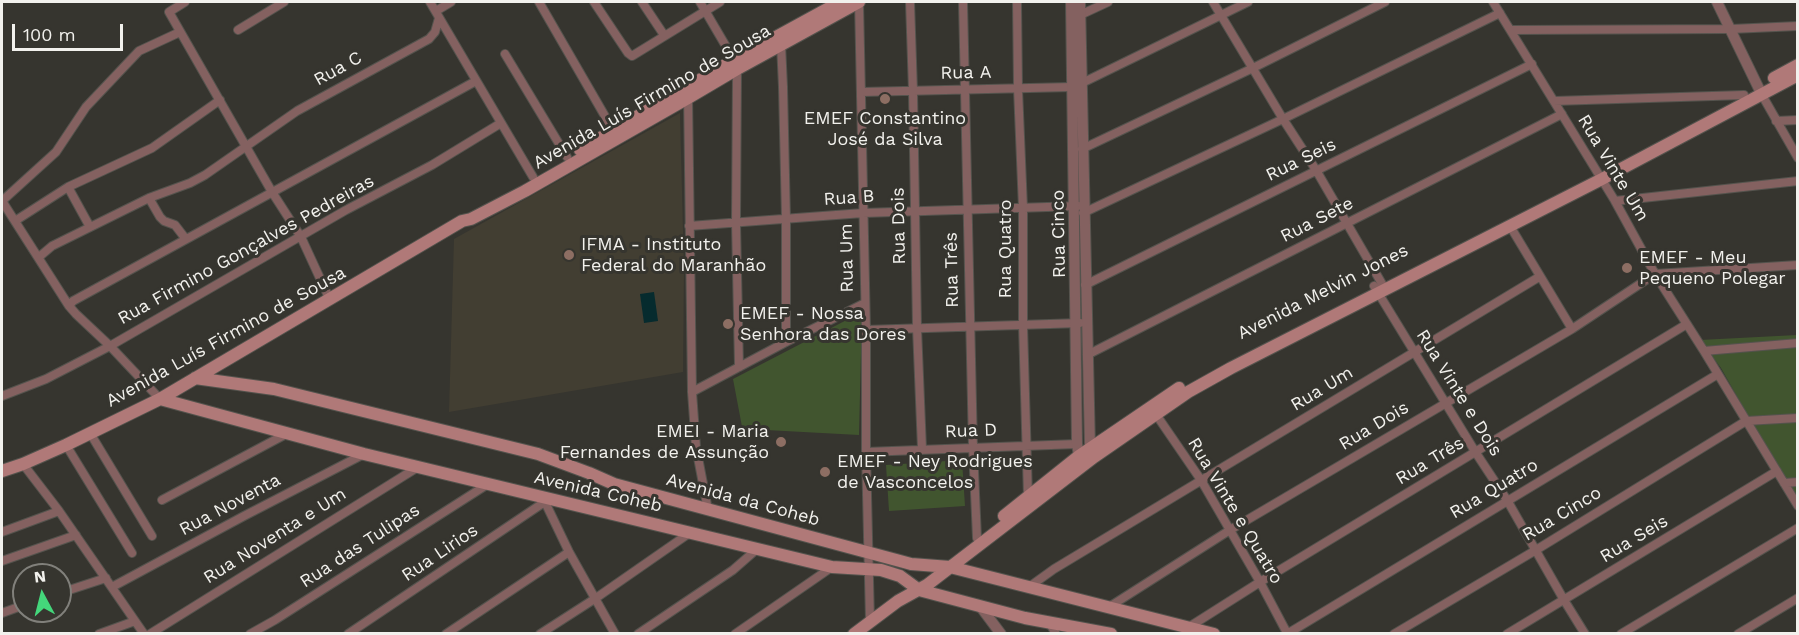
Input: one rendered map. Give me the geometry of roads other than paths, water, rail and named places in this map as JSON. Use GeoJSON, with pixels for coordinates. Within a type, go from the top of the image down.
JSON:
{"type":"FeatureCollection","features":[{"type":"Feature","properties":{"kind":"main road","name":"Avenida Luís Firmino de Sousa"},"geometry":{"type":"LineString","coordinates":[[462,221],[468,213],[688,93],[840,2]]}},
{"type":"Feature","properties":{"kind":"main road","name":"Avenida Luís Firmino de Sousa"},"geometry":{"type":"LineString","coordinates":[[735,64],[781,44],[859,2]]}},
{"type":"Feature","properties":{"kind":"main road","name":"Avenida Melvin Jones"},"geometry":{"type":"LineString","coordinates":[[1379,287],[1510,226],[1744,95],[1760,91],[1797,65]]}},
{"type":"Feature","properties":{"kind":"main road","name":"Avenida Melvin Jones"},"geometry":{"type":"LineString","coordinates":[[945,567],[977,538],[1085,454],[1153,411],[1379,287],[1600,176],[1760,91],[1797,75]]}},
{"type":"Feature","properties":{"kind":"main road","name":"Avenida Luís Firmino de Sousa"},"geometry":{"type":"LineString","coordinates":[[2,471],[66,445],[160,399],[462,221],[471,219],[507,200],[608,137]]}},
{"type":"Feature","properties":{"kind":"main road","name":"Avenida da Coheb"},"geometry":{"type":"LineString","coordinates":[[195,378],[274,389],[538,454],[614,484],[910,564],[945,567],[1214,633]]}},
{"type":"Feature","properties":{"kind":"main road","name":"Avenida Coheb"},"geometry":{"type":"LineString","coordinates":[[160,399],[547,500],[691,532],[832,567],[869,568],[891,572],[916,588],[1025,618],[1049,622]]}},
{"type":"Feature","properties":{"kind":"main road","name":"Avenida Melvin Jones"},"geometry":{"type":"LineString","coordinates":[[854,633],[945,567],[1085,454]]}},
{"type":"Feature","properties":{"kind":"main road"},"geometry":{"type":"LineString","coordinates":[[1049,622],[1111,633]]}},
{"type":"Feature","properties":{"kind":"street"},"geometry":{"type":"LineString","coordinates":[[185,2],[169,12],[272,192],[301,237],[330,300]]}},
{"type":"Feature","properties":{"kind":"street"},"geometry":{"type":"LineString","coordinates":[[238,30],[284,2]]}},
{"type":"Feature","properties":{"kind":"street"},"geometry":{"type":"LineString","coordinates":[[430,2],[533,177]]}},
{"type":"Feature","properties":{"kind":"street"},"geometry":{"type":"LineString","coordinates":[[438,15],[451,2]]}},
{"type":"Feature","properties":{"kind":"street"},"geometry":{"type":"LineString","coordinates":[[539,2],[608,137]]}},
{"type":"Feature","properties":{"kind":"street"},"geometry":{"type":"LineString","coordinates":[[594,2],[629,55],[635,55],[720,2]]}},
{"type":"Feature","properties":{"kind":"street"},"geometry":{"type":"LineString","coordinates":[[642,2],[664,35]]}},
{"type":"Feature","properties":{"kind":"street"},"geometry":{"type":"LineString","coordinates":[[700,2],[735,64],[739,368]]}},
{"type":"Feature","properties":{"kind":"street","name":"Rua Um"},"geometry":{"type":"LineString","coordinates":[[859,2],[870,621]]}},
{"type":"Feature","properties":{"kind":"street","name":"Rua Dois"},"geometry":{"type":"LineString","coordinates":[[910,2],[922,449]]}},
{"type":"Feature","properties":{"kind":"street","name":"Rua Três"},"geometry":{"type":"LineString","coordinates":[[963,2],[977,538]]}},
{"type":"Feature","properties":{"kind":"street","name":"Rua Quatro"},"geometry":{"type":"LineString","coordinates":[[1017,2],[1028,497]]}},
{"type":"Feature","properties":{"kind":"street","name":"Rua Cinco"},"geometry":{"type":"LineString","coordinates":[[1071,2],[1080,208],[1085,454]]}},
{"type":"Feature","properties":{"kind":"street","name":"Rua Cinco"},"geometry":{"type":"LineString","coordinates":[[1080,2],[1076,86],[1082,148],[1080,208],[1085,285],[1082,323],[1087,355],[1085,454]]}},
{"type":"Feature","properties":{"kind":"street"},"geometry":{"type":"LineString","coordinates":[[1080,15],[1108,2]]}},
{"type":"Feature","properties":{"kind":"street","name":"Rua Vinte e Dois"},"geometry":{"type":"LineString","coordinates":[[1214,2],[1347,223],[1415,353],[1507,500],[1585,633]]}},
{"type":"Feature","properties":{"kind":"street"},"geometry":{"type":"LineString","coordinates":[[1076,86],[1248,2]]}},
{"type":"Feature","properties":{"kind":"street"},"geometry":{"type":"LineString","coordinates":[[1082,148],[1253,68],[1385,2]]}},
{"type":"Feature","properties":{"kind":"street","name":"Rua Vinte Um"},"geometry":{"type":"LineString","coordinates":[[1493,2],[1797,506]]}},
{"type":"Feature","properties":{"kind":"street"},"geometry":{"type":"LineString","coordinates":[[1718,2],[1760,91],[1797,158]]}},
{"type":"Feature","properties":{"kind":"street","name":"Rua Cinco"},"geometry":{"type":"LineString","coordinates":[[1080,208],[1283,119],[1500,13]]}},
{"type":"Feature","properties":{"kind":"street","name":"Rua C"},"geometry":{"type":"LineString","coordinates":[[39,258],[52,246],[148,198],[190,183],[297,111],[429,39],[435,32],[438,15]]}},
{"type":"Feature","properties":{"kind":"street"},"geometry":{"type":"LineString","coordinates":[[1511,30],[1731,29],[1797,26]]}},
{"type":"Feature","properties":{"kind":"street"},"geometry":{"type":"LineString","coordinates":[[160,399],[154,390],[69,306],[2,201],[56,152],[86,107],[139,51],[180,32]]}},
{"type":"Feature","properties":{"kind":"street"},"geometry":{"type":"LineString","coordinates":[[781,44],[786,219],[786,342]]}},
{"type":"Feature","properties":{"kind":"street"},"geometry":{"type":"LineString","coordinates":[[505,54],[567,157]]}},
{"type":"Feature","properties":{"kind":"street","name":"Rua Seis"},"geometry":{"type":"LineString","coordinates":[[1085,285],[1532,64]]}},
{"type":"Feature","properties":{"kind":"street"},"geometry":{"type":"LineString","coordinates":[[69,306],[78,297],[476,81]]}},
{"type":"Feature","properties":{"kind":"street","name":"Rua A"},"geometry":{"type":"LineString","coordinates":[[861,92],[1076,86]]}},
{"type":"Feature","properties":{"kind":"street"},"geometry":{"type":"LineString","coordinates":[[688,93],[692,392],[696,447],[708,510]]}},
{"type":"Feature","properties":{"kind":"street"},"geometry":{"type":"LineString","coordinates":[[1554,101],[1744,95]]}},
{"type":"Feature","properties":{"kind":"street"},"geometry":{"type":"LineString","coordinates":[[15,221],[68,187],[152,148],[220,100]]}},
{"type":"Feature","properties":{"kind":"street","name":"Rua Sete"},"geometry":{"type":"LineString","coordinates":[[1087,355],[1562,114]]}},
{"type":"Feature","properties":{"kind":"street"},"geometry":{"type":"LineString","coordinates":[[1776,121],[1797,120]]}},
{"type":"Feature","properties":{"kind":"street","name":"Rua Firmino Gonçalves Pedreiras"},"geometry":{"type":"LineString","coordinates":[[2,396],[46,379],[110,346],[346,210],[432,165],[501,123]]}},
{"type":"Feature","properties":{"kind":"street"},"geometry":{"type":"LineString","coordinates":[[1615,201],[1797,181]]}},
{"type":"Feature","properties":{"kind":"street"},"geometry":{"type":"LineString","coordinates":[[68,187],[90,227]]}},
{"type":"Feature","properties":{"kind":"street"},"geometry":{"type":"LineString","coordinates":[[148,198],[160,217],[175,225],[185,238]]}},
{"type":"Feature","properties":{"kind":"street","name":"Rua B"},"geometry":{"type":"LineString","coordinates":[[689,226],[863,213],[1080,208]]}},
{"type":"Feature","properties":{"kind":"street"},"geometry":{"type":"LineString","coordinates":[[1510,226],[1572,329]]}},
{"type":"Feature","properties":{"kind":"street"},"geometry":{"type":"LineString","coordinates":[[1655,274],[1797,265]]}},
{"type":"Feature","properties":{"kind":"street","name":"Rua Dois"},"geometry":{"type":"LineString","coordinates":[[1109,607],[1230,530],[1572,329],[1655,274]]}},
{"type":"Feature","properties":{"kind":"street","name":"Rua Um"},"geometry":{"type":"LineString","coordinates":[[1029,587],[1054,569],[1539,277]]}},
{"type":"Feature","properties":{"kind":"street"},"geometry":{"type":"LineString","coordinates":[[692,392],[865,303]]}},
{"type":"Feature","properties":{"kind":"street"},"geometry":{"type":"LineString","coordinates":[[866,330],[1082,323]]}},
{"type":"Feature","properties":{"kind":"street","name":"Rua Três"},"geometry":{"type":"LineString","coordinates":[[1189,627],[1687,324]]}},
{"type":"Feature","properties":{"kind":"street"},"geometry":{"type":"LineString","coordinates":[[1704,351],[1797,343]]}},
{"type":"Feature","properties":{"kind":"street","name":"Rua Quatro"},"geometry":{"type":"LineString","coordinates":[[1287,633],[1718,374]]}},
{"type":"Feature","properties":{"kind":"street","name":"Rua Vinte e Quatro"},"geometry":{"type":"LineString","coordinates":[[1153,411],[1201,480],[1287,633]]}},
{"type":"Feature","properties":{"kind":"street"},"geometry":{"type":"LineString","coordinates":[[1746,421],[1797,418]]}},
{"type":"Feature","properties":{"kind":"street","name":"Rua Cinco"},"geometry":{"type":"LineString","coordinates":[[1394,633],[1536,550],[1746,421]]}},
{"type":"Feature","properties":{"kind":"street"},"geometry":{"type":"LineString","coordinates":[[90,433],[152,536]]}},
{"type":"Feature","properties":{"kind":"street"},"geometry":{"type":"LineString","coordinates":[[162,500],[288,433]]}},
{"type":"Feature","properties":{"kind":"street"},"geometry":{"type":"LineString","coordinates":[[66,445],[132,553]]}},
{"type":"Feature","properties":{"kind":"street","name":"Rua D"},"geometry":{"type":"LineString","coordinates":[[866,452],[1028,446],[1085,454]]}},
{"type":"Feature","properties":{"kind":"street","name":"Rua Noventa"},"geometry":{"type":"LineString","coordinates":[[112,587],[364,454]]}},
{"type":"Feature","properties":{"kind":"street"},"geometry":{"type":"LineString","coordinates":[[24,464],[144,633]]}},
{"type":"Feature","properties":{"kind":"street","name":"Rua Noventa e Um"},"geometry":{"type":"LineString","coordinates":[[150,633],[418,467]]}},
{"type":"Feature","properties":{"kind":"street","name":"Rua Seis"},"geometry":{"type":"LineString","coordinates":[[1508,633],[1777,471]]}},
{"type":"Feature","properties":{"kind":"street"},"geometry":{"type":"LineString","coordinates":[[1784,483],[1797,482]]}},
{"type":"Feature","properties":{"kind":"street","name":"Rua das Tulipas"},"geometry":{"type":"LineString","coordinates":[[250,633],[275,620],[488,484]]}},
{"type":"Feature","properties":{"kind":"street"},"geometry":{"type":"LineString","coordinates":[[547,500],[569,552],[615,633]]}},
{"type":"Feature","properties":{"kind":"street","name":"Rua Lirios"},"geometry":{"type":"LineString","coordinates":[[348,633],[547,500]]}},
{"type":"Feature","properties":{"kind":"street"},"geometry":{"type":"LineString","coordinates":[[2,532],[59,511]]}},
{"type":"Feature","properties":{"kind":"street"},"geometry":{"type":"LineString","coordinates":[[1622,633],[1797,528]]}},
{"type":"Feature","properties":{"kind":"street"},"geometry":{"type":"LineString","coordinates":[[540,633],[596,598],[691,532]]}},
{"type":"Feature","properties":{"kind":"street"},"geometry":{"type":"LineString","coordinates":[[2,561],[76,535]]}},
{"type":"Feature","properties":{"kind":"street"},"geometry":{"type":"LineString","coordinates":[[638,633],[733,570],[757,549]]}},
{"type":"Feature","properties":{"kind":"street"},"geometry":{"type":"LineString","coordinates":[[446,633],[569,552]]}},
{"type":"Feature","properties":{"kind":"street"},"geometry":{"type":"LineString","coordinates":[[735,633],[832,567]]}},
{"type":"Feature","properties":{"kind":"street"},"geometry":{"type":"LineString","coordinates":[[72,589],[106,578]]}},
{"type":"Feature","properties":{"kind":"street"},"geometry":{"type":"LineString","coordinates":[[1738,633],[1797,598]]}},
{"type":"Feature","properties":{"kind":"street"},"geometry":{"type":"LineString","coordinates":[[980,606],[1001,633]]}},
{"type":"Feature","properties":{"kind":"street"},"geometry":{"type":"LineString","coordinates":[[99,633],[135,621]]}},
{"type":"Feature","properties":{"kind":"street"},"geometry":{"type":"LineString","coordinates":[[1049,622],[1056,633]]}},
{"type":"Feature","properties":{"kind":"water"},"geometry":{"type":"Polygon","coordinates":[[[654,292],[658,321],[644,323],[640,294],[654,292]]]}},
{"type":"Feature","properties":{"kind":"place","name":"EMEF Constantino José da Silva"},"geometry":{"type":"Point","coordinates":[885,99]}},
{"type":"Feature","properties":{"kind":"place","name":"IFMA - Instituto Federal do Maranhão"},"geometry":{"type":"Point","coordinates":[569,255]}},
{"type":"Feature","properties":{"kind":"place","name":"EMEF - Meu Pequeno Polegar"},"geometry":{"type":"Point","coordinates":[1627,268]}},
{"type":"Feature","properties":{"kind":"place","name":"EMEF - Nossa Senhora das Dores"},"geometry":{"type":"Point","coordinates":[728,324]}},
{"type":"Feature","properties":{"kind":"place","name":"EMEI - Maria Fernandes de Assunção"},"geometry":{"type":"Point","coordinates":[781,442]}},
{"type":"Feature","properties":{"kind":"place","name":"EMEF - Ney Rodrigues de Vasconcelos"},"geometry":{"type":"Point","coordinates":[825,472]}}]}
